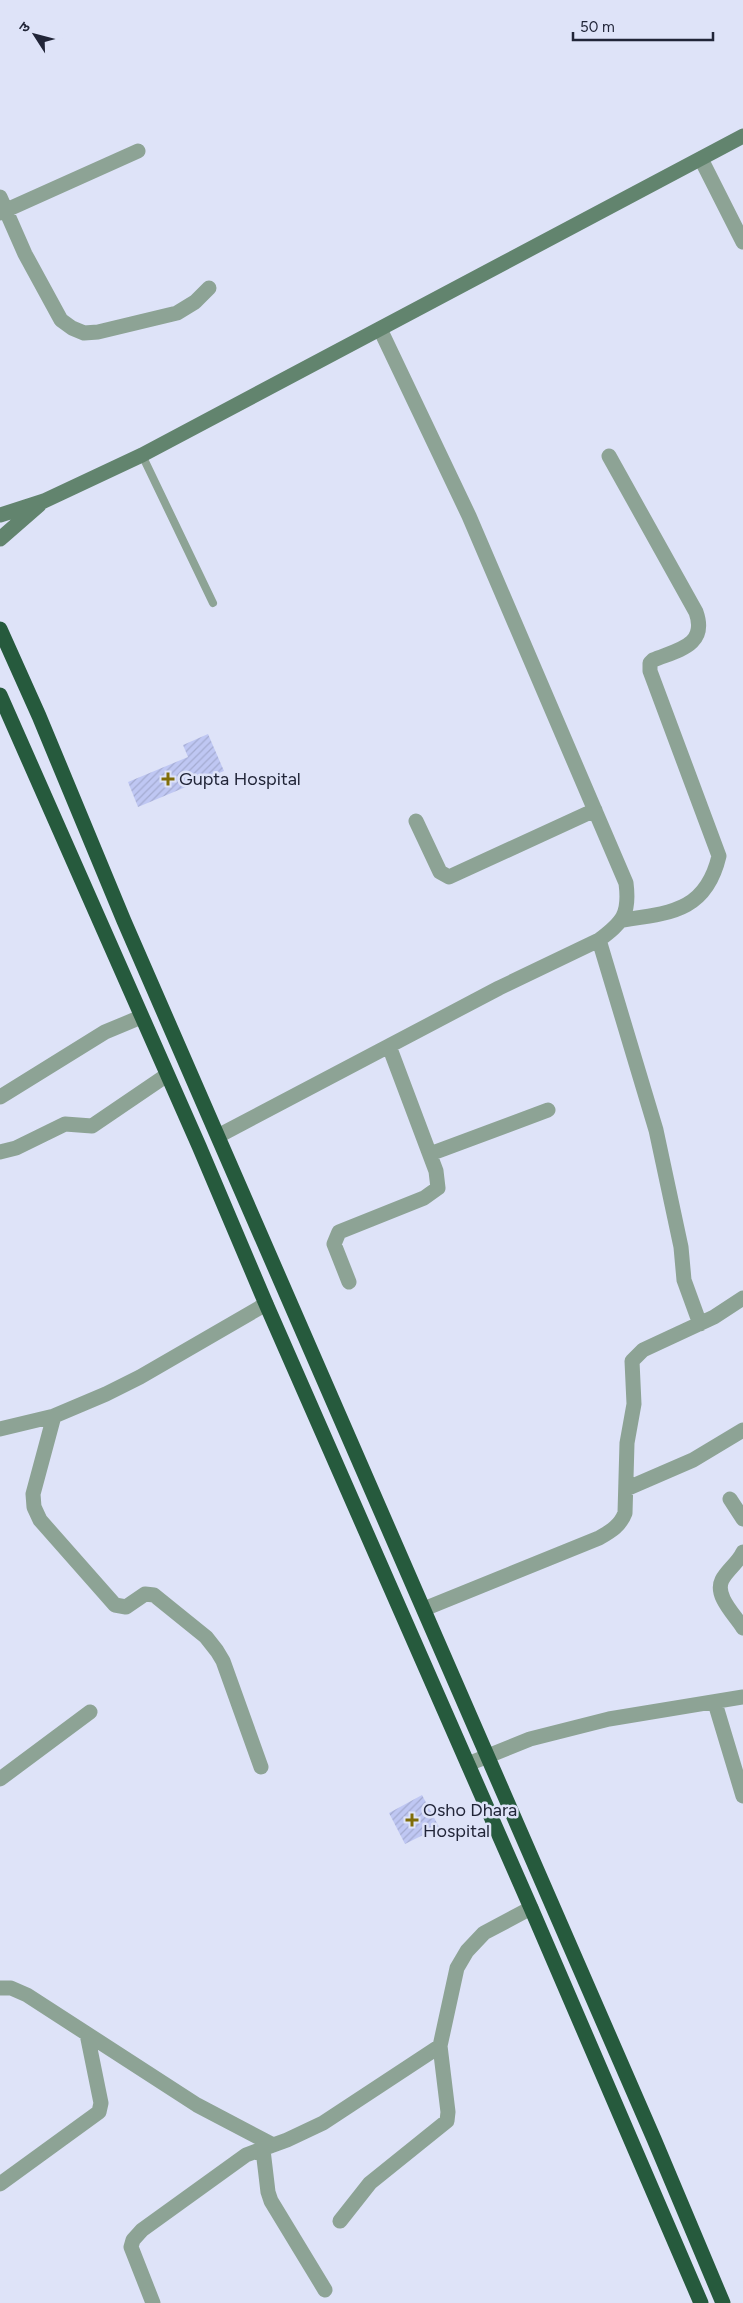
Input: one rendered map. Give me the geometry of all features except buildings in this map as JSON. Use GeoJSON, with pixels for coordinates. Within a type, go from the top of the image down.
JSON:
{"type":"FeatureCollection","features":[{"type":"Feature","properties":{"kind":"highway"},"geometry":{"type":"LineString","coordinates":[[0,629],[39,716],[124,921],[488,1754],[723,2303]]}},
{"type":"Feature","properties":{"kind":"highway"},"geometry":{"type":"LineString","coordinates":[[0,695],[6,722],[200,1146],[266,1304],[531,1908],[699,2302]]}},
{"type":"Feature","properties":{"kind":"street"},"geometry":{"type":"LineString","coordinates":[[0,515],[44,501],[142,455],[743,136]]}},
{"type":"Feature","properties":{"kind":"street"},"geometry":{"type":"LineString","coordinates":[[138,151],[2,207],[25,254],[61,320],[72,328],[84,333],[98,332],[177,313],[195,302],[209,288]]}},
{"type":"Feature","properties":{"kind":"street"},"geometry":{"type":"LineString","coordinates":[[700,159],[743,242]]}},
{"type":"Feature","properties":{"kind":"street"},"geometry":{"type":"LineString","coordinates":[[218,1136],[499,988],[599,940],[622,920],[627,910],[626,883],[595,810],[469,516],[380,329]]}},
{"type":"Feature","properties":{"kind":"street"},"geometry":{"type":"LineString","coordinates":[[609,456],[696,612],[699,622],[698,633],[693,642],[653,660],[650,663],[650,671],[719,856],[716,871],[709,884],[686,905],[674,912],[622,920]]}},
{"type":"Feature","properties":{"kind":"street"},"geometry":{"type":"LineString","coordinates":[[0,539],[44,501]]}},
{"type":"Feature","properties":{"kind":"street"},"geometry":{"type":"LineString","coordinates":[[416,821],[440,872],[450,877],[595,810]]}},
{"type":"Feature","properties":{"kind":"street"},"geometry":{"type":"LineString","coordinates":[[599,940],[656,1130],[681,1247],[684,1280],[700,1324]]}},
{"type":"Feature","properties":{"kind":"street"},"geometry":{"type":"LineString","coordinates":[[0,1097],[105,1032],[141,1017]]}},
{"type":"Feature","properties":{"kind":"street"},"geometry":{"type":"LineString","coordinates":[[349,1282],[334,1244],[339,1232],[434,1192],[438,1188],[430,1154],[389,1046]]}},
{"type":"Feature","properties":{"kind":"street"},"geometry":{"type":"LineString","coordinates":[[0,1152],[16,1148],[65,1124],[92,1126],[167,1075]]}},
{"type":"Feature","properties":{"kind":"street"},"geometry":{"type":"LineString","coordinates":[[430,1154],[548,1110]]}},
{"type":"Feature","properties":{"kind":"street"},"geometry":{"type":"LineString","coordinates":[[424,1609],[599,1538],[610,1532],[622,1521],[625,1513],[627,1443],[634,1404],[632,1361],[643,1350],[714,1318],[742,1302]]}},
{"type":"Feature","properties":{"kind":"street"},"geometry":{"type":"LineString","coordinates":[[0,1429],[54,1416],[106,1394],[140,1377],[266,1304]]}},
{"type":"Feature","properties":{"kind":"street"},"geometry":{"type":"LineString","coordinates":[[54,1416],[33,1494],[34,1507],[40,1520],[115,1605],[126,1607],[144,1594],[154,1595],[211,1643],[222,1661],[261,1767]]}},
{"type":"Feature","properties":{"kind":"street"},"geometry":{"type":"LineString","coordinates":[[626,1489],[693,1460],[743,1430]]}},
{"type":"Feature","properties":{"kind":"street"},"geometry":{"type":"LineString","coordinates":[[730,1499],[743,1519]]}},
{"type":"Feature","properties":{"kind":"street"},"geometry":{"type":"LineString","coordinates":[[743,1552],[722,1580],[720,1587],[725,1601],[743,1628]]}},
{"type":"Feature","properties":{"kind":"street"},"geometry":{"type":"LineString","coordinates":[[468,1764],[488,1754],[530,1739],[608,1719],[743,1697]]}},
{"type":"Feature","properties":{"kind":"street"},"geometry":{"type":"LineString","coordinates":[[715,1703],[743,1796]]}},
{"type":"Feature","properties":{"kind":"street"},"geometry":{"type":"LineString","coordinates":[[0,1779],[90,1712]]}},
{"type":"Feature","properties":{"kind":"street"},"geometry":{"type":"LineString","coordinates":[[340,2221],[370,2183],[446,2121],[448,2112],[440,2046],[454,1979],[462,1959],[484,1933],[531,1908]]}},
{"type":"Feature","properties":{"kind":"street"},"geometry":{"type":"LineString","coordinates":[[0,1988],[11,1988],[27,1994],[197,2105],[268,2148]]}},
{"type":"Feature","properties":{"kind":"street"},"geometry":{"type":"LineString","coordinates":[[0,2184],[99,2112],[101,2103],[87,2034]]}},
{"type":"Feature","properties":{"kind":"street"},"geometry":{"type":"LineString","coordinates":[[153,2303],[132,2255],[131,2247],[133,2240],[142,2230],[246,2155],[268,2148],[323,2123],[440,2046]]}},
{"type":"Feature","properties":{"kind":"street"},"geometry":{"type":"LineString","coordinates":[[268,2148],[268,2192],[271,2201],[325,2290]]}},
{"type":"Feature","properties":{"kind":"lane"},"geometry":{"type":"LineString","coordinates":[[142,455],[213,603]]}},
{"type":"Feature","properties":{"kind":"place","name":"Gupta Hospital"},"geometry":{"type":"Point","coordinates":[168,779]}},
{"type":"Feature","properties":{"kind":"place","name":"Osho Dhara Hospital"},"geometry":{"type":"Point","coordinates":[412,1820]}}]}
